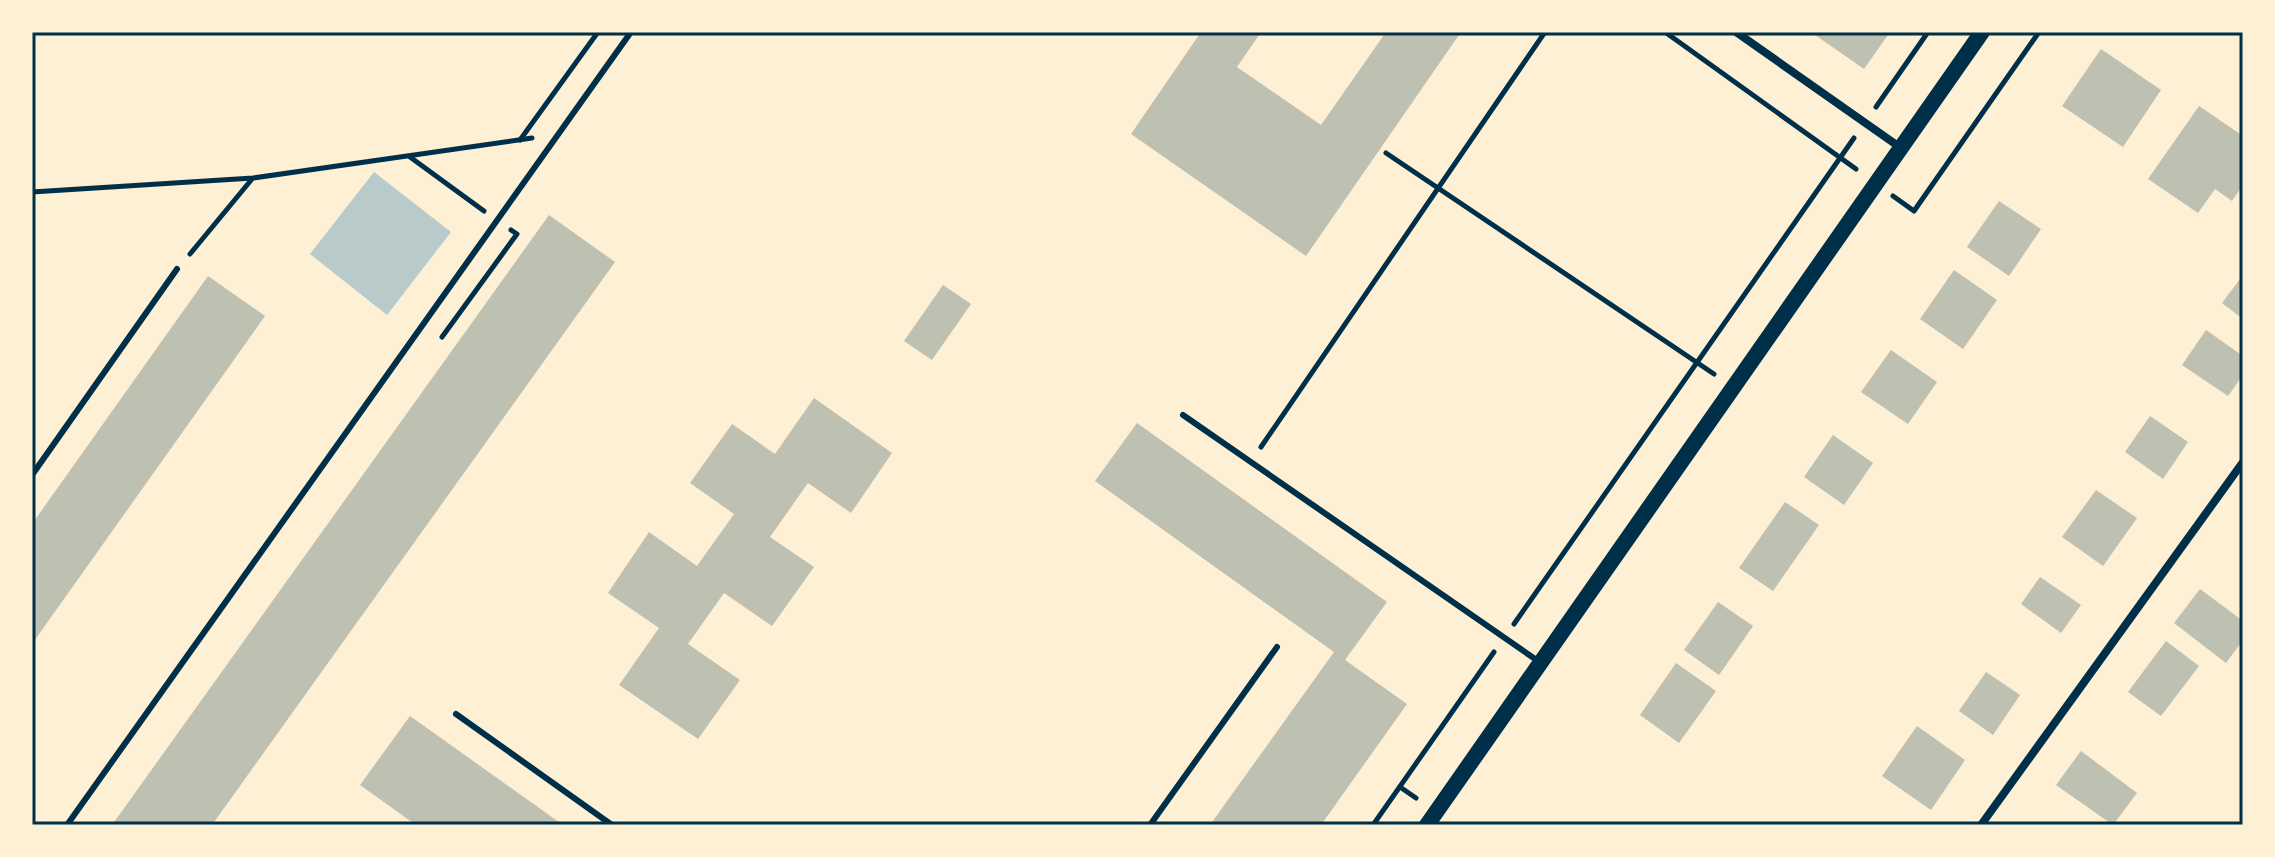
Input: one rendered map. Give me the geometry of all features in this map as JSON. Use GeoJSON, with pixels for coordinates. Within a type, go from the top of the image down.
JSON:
{"type":"FeatureCollection","features":[{"type":"Feature","properties":{"kind":"main road"},"geometry":{"type":"LineString","coordinates":[[1427,825],[1982,32]]}},
{"type":"Feature","properties":{"kind":"street"},"geometry":{"type":"LineString","coordinates":[[1736,32],[1901,148]]}},
{"type":"Feature","properties":{"kind":"street"},"geometry":{"type":"LineString","coordinates":[[1981,825],[2243,462]]}},
{"type":"Feature","properties":{"kind":"lane"},"geometry":{"type":"LineString","coordinates":[[67,825],[631,32]]}},
{"type":"Feature","properties":{"kind":"lane"},"geometry":{"type":"LineString","coordinates":[[32,475],[177,269]]}},
{"type":"Feature","properties":{"kind":"lane"},"geometry":{"type":"LineString","coordinates":[[1183,415],[1540,662]]}},
{"type":"Feature","properties":{"kind":"lane"},"geometry":{"type":"LineString","coordinates":[[1150,825],[1277,647]]}},
{"type":"Feature","properties":{"kind":"lane"},"geometry":{"type":"LineString","coordinates":[[456,714],[612,825]]}},
{"type":"Feature","properties":{"kind":"path"},"geometry":{"type":"LineString","coordinates":[[520,140],[598,32]]}},
{"type":"Feature","properties":{"kind":"path"},"geometry":{"type":"LineString","coordinates":[[1250,462],[1545,32]]}},
{"type":"Feature","properties":{"kind":"path"},"geometry":{"type":"LineString","coordinates":[[1665,32],[1914,211],[2039,32]]}},
{"type":"Feature","properties":{"kind":"path"},"geometry":{"type":"LineString","coordinates":[[1373,825],[1928,32]]}},
{"type":"Feature","properties":{"kind":"path"},"geometry":{"type":"LineString","coordinates":[[32,192],[253,178],[558,135]]}},
{"type":"Feature","properties":{"kind":"path"},"geometry":{"type":"LineString","coordinates":[[1386,153],[1733,387]]}},
{"type":"Feature","properties":{"kind":"path"},"geometry":{"type":"LineString","coordinates":[[177,269],[253,178]]}},
{"type":"Feature","properties":{"kind":"shaded area"},"geometry":{"type":"Polygon","coordinates":[[[374,172],[451,232],[387,315],[310,254],[374,172]]]}},
{"type":"Feature","properties":{"kind":"building"},"geometry":{"type":"Polygon","coordinates":[[[1201,32],[1261,32],[1237,67],[1321,125],[1386,32],[1461,32],[1306,256],[1131,134],[1201,32]]]}},
{"type":"Feature","properties":{"kind":"building"},"geometry":{"type":"Polygon","coordinates":[[[1811,32],[1890,32],[1864,69],[1811,32]]]}},
{"type":"Feature","properties":{"kind":"building"},"geometry":{"type":"Polygon","coordinates":[[[2101,49],[2161,90],[2123,147],[2062,106],[2101,49]]]}},
{"type":"Feature","properties":{"kind":"building"},"geometry":{"type":"Polygon","coordinates":[[[2199,106],[2243,136],[2243,185],[2232,201],[2215,189],[2198,213],[2148,179],[2199,106]]]}},
{"type":"Feature","properties":{"kind":"building"},"geometry":{"type":"Polygon","coordinates":[[[1999,201],[2041,229],[2009,276],[1967,247],[1999,201]]]}},
{"type":"Feature","properties":{"kind":"building"},"geometry":{"type":"Polygon","coordinates":[[[549,215],[615,262],[212,825],[112,825],[549,215]]]}},
{"type":"Feature","properties":{"kind":"building"},"geometry":{"type":"Polygon","coordinates":[[[1954,270],[1997,300],[1963,349],[1920,319],[1954,270]]]}},
{"type":"Feature","properties":{"kind":"building"},"geometry":{"type":"Polygon","coordinates":[[[2243,275],[2243,319],[2222,303],[2243,275]]]}},
{"type":"Feature","properties":{"kind":"building"},"geometry":{"type":"Polygon","coordinates":[[[208,276],[265,316],[32,644],[32,524],[208,276]]]}},
{"type":"Feature","properties":{"kind":"building"},"geometry":{"type":"Polygon","coordinates":[[[943,285],[971,304],[932,360],[904,341],[943,285]]]}},
{"type":"Feature","properties":{"kind":"building"},"geometry":{"type":"Polygon","coordinates":[[[2206,330],[2243,356],[2243,375],[2228,396],[2182,365],[2206,330]]]}},
{"type":"Feature","properties":{"kind":"building"},"geometry":{"type":"Polygon","coordinates":[[[1891,350],[1937,382],[1908,424],[1861,392],[1891,350]]]}},
{"type":"Feature","properties":{"kind":"building"},"geometry":{"type":"Polygon","coordinates":[[[814,398],[892,453],[851,513],[808,483],[770,537],[814,567],[772,626],[724,593],[688,644],[740,680],[698,739],[619,685],[659,628],[608,593],[649,532],[697,566],[734,514],[690,483],[732,424],[775,454],[814,398]]]}},
{"type":"Feature","properties":{"kind":"building"},"geometry":{"type":"Polygon","coordinates":[[[2150,416],[2188,442],[2163,479],[2125,452],[2150,416]]]}},
{"type":"Feature","properties":{"kind":"building"},"geometry":{"type":"Polygon","coordinates":[[[1137,423],[1387,602],[1345,660],[1407,704],[1321,825],[1210,825],[1334,652],[1095,481],[1137,423]]]}},
{"type":"Feature","properties":{"kind":"building"},"geometry":{"type":"Polygon","coordinates":[[[1833,435],[1873,463],[1844,505],[1804,477],[1833,435]]]}},
{"type":"Feature","properties":{"kind":"building"},"geometry":{"type":"Polygon","coordinates":[[[2096,490],[2137,518],[2103,566],[2062,537],[2096,490]]]}},
{"type":"Feature","properties":{"kind":"building"},"geometry":{"type":"Polygon","coordinates":[[[1785,502],[1819,525],[1773,591],[1739,568],[1785,502]]]}},
{"type":"Feature","properties":{"kind":"building"},"geometry":{"type":"Polygon","coordinates":[[[2040,577],[2081,605],[2061,633],[2021,604],[2040,577]]]}},
{"type":"Feature","properties":{"kind":"building"},"geometry":{"type":"Polygon","coordinates":[[[2200,589],[2243,621],[2243,640],[2226,663],[2174,623],[2200,589]]]}},
{"type":"Feature","properties":{"kind":"building"},"geometry":{"type":"Polygon","coordinates":[[[1718,602],[1753,626],[1719,675],[1684,650],[1718,602]]]}},
{"type":"Feature","properties":{"kind":"building"},"geometry":{"type":"Polygon","coordinates":[[[2166,641],[2199,666],[2161,716],[2128,692],[2166,641]]]}},
{"type":"Feature","properties":{"kind":"building"},"geometry":{"type":"Polygon","coordinates":[[[1676,663],[1716,691],[1679,743],[1640,715],[1676,663]]]}},
{"type":"Feature","properties":{"kind":"building"},"geometry":{"type":"Polygon","coordinates":[[[1986,672],[2020,695],[1993,735],[1959,711],[1986,672]]]}},
{"type":"Feature","properties":{"kind":"building"},"geometry":{"type":"Polygon","coordinates":[[[410,716],[563,825],[416,825],[360,785],[410,716]]]}},
{"type":"Feature","properties":{"kind":"building"},"geometry":{"type":"Polygon","coordinates":[[[1917,726],[1965,760],[1931,810],[1882,776],[1917,726]]]}},
{"type":"Feature","properties":{"kind":"building"},"geometry":{"type":"Polygon","coordinates":[[[2081,751],[2137,793],[2113,825],[2056,785],[2081,751]]]}}]}
